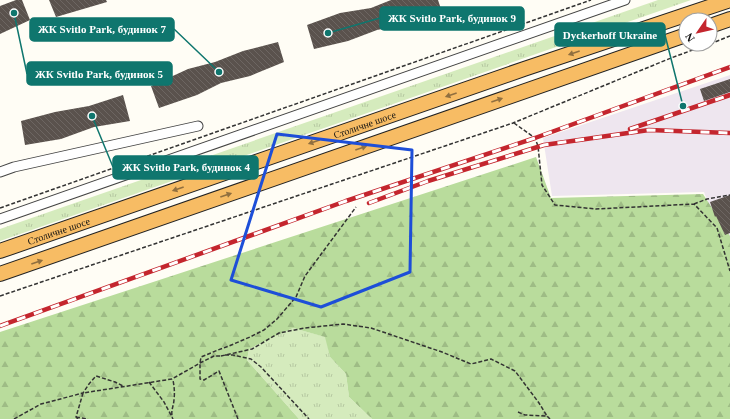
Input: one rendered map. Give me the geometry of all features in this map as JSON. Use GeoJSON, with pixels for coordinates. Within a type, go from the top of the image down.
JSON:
{"type":"FeatureCollection","features":[{"type":"Feature","properties":{"kind":"highway","name":"Столичне шосе"},"geometry":{"type":"LineString","coordinates":[[0,251],[524,69],[730,0]]}},
{"type":"Feature","properties":{"kind":"highway"},"geometry":{"type":"LineString","coordinates":[[718,23],[730,19]]}},
{"type":"Feature","properties":{"kind":"highway"},"geometry":{"type":"LineString","coordinates":[[0,274],[678,38]]}},
{"type":"Feature","properties":{"kind":"street"},"geometry":{"type":"LineString","coordinates":[[0,219],[625,0]]}},
{"type":"Feature","properties":{"kind":"street"},"geometry":{"type":"LineString","coordinates":[[0,172],[14,166],[198,126]]}},
{"type":"Feature","properties":{"kind":"path"},"geometry":{"type":"LineString","coordinates":[[0,208],[591,0]]}},
{"type":"Feature","properties":{"kind":"path"},"geometry":{"type":"LineString","coordinates":[[718,41],[730,36]]}},
{"type":"Feature","properties":{"kind":"path"},"geometry":{"type":"LineString","coordinates":[[0,296],[513,123],[688,52]]}},
{"type":"Feature","properties":{"kind":"path"},"geometry":{"type":"LineString","coordinates":[[513,123],[535,138],[538,146],[542,185],[556,205],[596,209],[694,204],[707,199],[730,195]]}},
{"type":"Feature","properties":{"kind":"path"},"geometry":{"type":"LineString","coordinates":[[694,204],[717,228],[730,271]]}},
{"type":"Feature","properties":{"kind":"path"},"geometry":{"type":"LineString","coordinates":[[238,419],[219,371],[204,380],[200,379],[201,357],[264,330],[277,319],[296,297],[305,276],[356,207]]}},
{"type":"Feature","properties":{"kind":"path"},"geometry":{"type":"LineString","coordinates":[[221,356],[252,349],[279,333],[292,330],[343,324],[370,328],[442,352],[470,364],[490,359],[514,371],[540,403],[550,419]]}},
{"type":"Feature","properties":{"kind":"path"},"geometry":{"type":"LineString","coordinates":[[14,419],[41,404],[83,393],[172,379],[214,356],[233,355],[251,359],[261,367],[307,416],[308,419]]}},
{"type":"Feature","properties":{"kind":"path"},"geometry":{"type":"LineString","coordinates":[[88,419],[76,418],[77,412],[83,393],[96,376],[123,386]]}},
{"type":"Feature","properties":{"kind":"path"},"geometry":{"type":"LineString","coordinates":[[172,379],[175,390],[171,413],[173,419]]}},
{"type":"Feature","properties":{"kind":"path"},"geometry":{"type":"LineString","coordinates":[[149,382],[173,419]]}},
{"type":"Feature","properties":{"kind":"path"},"geometry":{"type":"LineString","coordinates":[[518,412],[525,415],[547,416]]}},
{"type":"Feature","properties":{"kind":"highlighted area"},"geometry":{"type":"Polygon","coordinates":[[[277,134],[412,150],[410,272],[321,307],[231,280],[277,134]]]}},
{"type":"Feature","properties":{"kind":"shaded area"},"geometry":{"type":"Polygon","coordinates":[[[730,75],[730,258],[704,192],[552,196],[543,138],[730,75]]]}},
{"type":"Feature","properties":{"kind":"green space"},"geometry":{"type":"Polygon","coordinates":[[[658,0],[691,0],[0,241],[0,229],[658,0]]]}},
{"type":"Feature","properties":{"kind":"green space"},"geometry":{"type":"Polygon","coordinates":[[[536,157],[551,198],[703,194],[730,236],[730,419],[372,419],[349,397],[346,374],[330,357],[325,337],[293,328],[249,349],[247,360],[299,419],[0,419],[0,332],[536,157]]]}},
{"type":"Feature","properties":{"kind":"green space"},"geometry":{"type":"Polygon","coordinates":[[[293,328],[326,337],[330,357],[346,374],[349,397],[372,419],[299,419],[247,360],[249,349],[293,328]]]}},
{"type":"Feature","properties":{"kind":"building"},"geometry":{"type":"Polygon","coordinates":[[[16,0],[22,0],[30,20],[0,34],[0,6],[16,0]]]}},
{"type":"Feature","properties":{"kind":"building"},"geometry":{"type":"Polygon","coordinates":[[[49,0],[106,0],[107,2],[56,17],[49,0]]]}},
{"type":"Feature","properties":{"kind":"building"},"geometry":{"type":"Polygon","coordinates":[[[391,0],[438,0],[442,12],[412,23],[377,30],[348,41],[314,49],[307,25],[340,13],[371,8],[391,0]]]}},
{"type":"Feature","properties":{"kind":"building"},"geometry":{"type":"Polygon","coordinates":[[[278,42],[284,62],[250,76],[221,83],[197,95],[159,108],[151,86],[188,69],[215,62],[243,51],[278,42]]]}},
{"type":"Feature","properties":{"kind":"building"},"geometry":{"type":"Polygon","coordinates":[[[730,79],[730,92],[704,101],[700,89],[730,79]]]}},
{"type":"Feature","properties":{"kind":"building"},"geometry":{"type":"Polygon","coordinates":[[[123,95],[130,121],[94,127],[61,139],[25,145],[21,121],[55,112],[89,106],[123,95]]]}},
{"type":"Feature","properties":{"kind":"building"},"geometry":{"type":"Polygon","coordinates":[[[730,195],[730,233],[725,235],[716,216],[715,217],[710,202],[730,195]]]}},
{"type":"Feature","properties":{"kind":"railway"},"geometry":{"type":"LineString","coordinates":[[0,326],[346,201],[535,138],[730,67]]}},
{"type":"Feature","properties":{"kind":"railway"},"geometry":{"type":"LineString","coordinates":[[630,129],[730,95]]}},
{"type":"Feature","properties":{"kind":"railway"},"geometry":{"type":"LineString","coordinates":[[369,203],[428,181],[544,145],[649,130],[730,133]]}},
{"type":"Feature","properties":{"kind":"place","name":"ЖК Svitlo Park, будинок 5"},"geometry":{"type":"Point","coordinates":[14,13]}},
{"type":"Feature","properties":{"kind":"place","name":"ЖК Svitlo Park, будинок 9"},"geometry":{"type":"Point","coordinates":[328,33]}},
{"type":"Feature","properties":{"kind":"place","name":"ЖК Svitlo Park, будинок 7"},"geometry":{"type":"Point","coordinates":[219,72]}},
{"type":"Feature","properties":{"kind":"place","name":"Dyckerhoff Ukraine"},"geometry":{"type":"Point","coordinates":[683,106]}},
{"type":"Feature","properties":{"kind":"place","name":"ЖК Svitlo Park, будинок 4"},"geometry":{"type":"Point","coordinates":[92,116]}}]}
